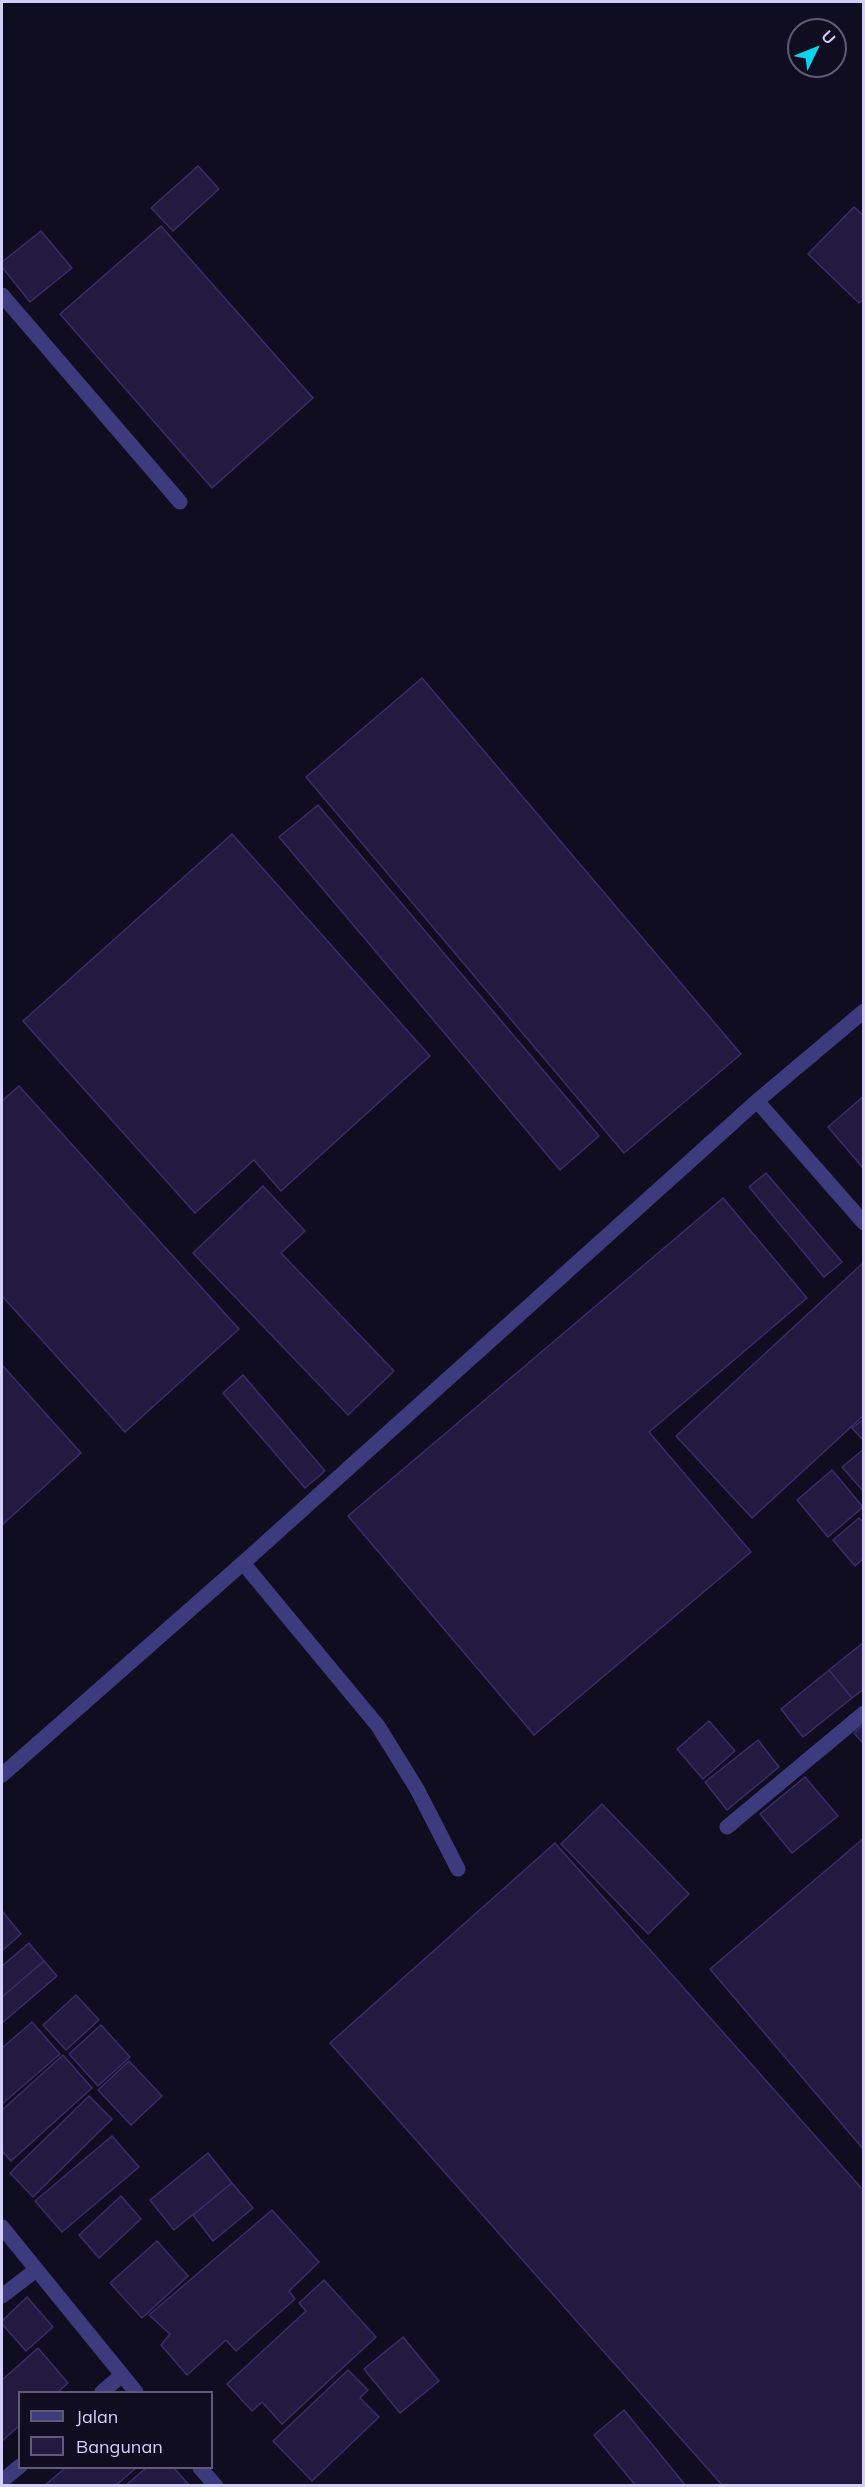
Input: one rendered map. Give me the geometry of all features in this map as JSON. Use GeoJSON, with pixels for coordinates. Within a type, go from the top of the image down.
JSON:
{"type":"FeatureCollection","features":[{"type":"Feature","properties":{"kind":"street"},"geometry":{"type":"LineString","coordinates":[[4,302],[180,502]]}},
{"type":"Feature","properties":{"kind":"street"},"geometry":{"type":"LineString","coordinates":[[2,1775],[243,1563],[757,1101],[864,1011]]}},
{"type":"Feature","properties":{"kind":"street"},"geometry":{"type":"LineString","coordinates":[[757,1101],[864,1223]]}},
{"type":"Feature","properties":{"kind":"street"},"geometry":{"type":"LineString","coordinates":[[243,1563],[378,1726],[417,1789],[458,1869]]}},
{"type":"Feature","properties":{"kind":"street"},"geometry":{"type":"LineString","coordinates":[[727,1827],[864,1713]]}},
{"type":"Feature","properties":{"kind":"street"},"geometry":{"type":"LineString","coordinates":[[2,2227],[135,2391]]}},
{"type":"Feature","properties":{"kind":"street"},"geometry":{"type":"LineString","coordinates":[[2,2296],[36,2270]]}},
{"type":"Feature","properties":{"kind":"street"},"geometry":{"type":"LineString","coordinates":[[103,2391],[122,2375]]}},
{"type":"Feature","properties":{"kind":"street"},"geometry":{"type":"LineString","coordinates":[[2,2481],[18,2468]]}},
{"type":"Feature","properties":{"kind":"street"},"geometry":{"type":"LineString","coordinates":[[201,2469],[216,2486]]}},
{"type":"Feature","properties":{"kind":"building"},"geometry":{"type":"Polygon","coordinates":[[[198,166],[219,189],[173,231],[151,208],[198,166]]]}},
{"type":"Feature","properties":{"kind":"building"},"geometry":{"type":"Polygon","coordinates":[[[854,207],[864,216],[864,299],[859,303],[808,254],[854,207]]]}},
{"type":"Feature","properties":{"kind":"building"},"geometry":{"type":"Polygon","coordinates":[[[161,226],[313,398],[212,488],[60,314],[161,226]]]}},
{"type":"Feature","properties":{"kind":"building"},"geometry":{"type":"Polygon","coordinates":[[[41,231],[72,268],[30,302],[2,267],[2,262],[41,231]]]}},
{"type":"Feature","properties":{"kind":"building"},"geometry":{"type":"Polygon","coordinates":[[[422,678],[741,1054],[624,1153],[306,777],[422,678]]]}},
{"type":"Feature","properties":{"kind":"building"},"geometry":{"type":"Polygon","coordinates":[[[318,805],[599,1136],[560,1170],[279,837],[318,805]]]}},
{"type":"Feature","properties":{"kind":"building"},"geometry":{"type":"Polygon","coordinates":[[[232,834],[430,1056],[281,1191],[254,1160],[195,1213],[23,1021],[232,834]]]}},
{"type":"Feature","properties":{"kind":"building"},"geometry":{"type":"Polygon","coordinates":[[[19,1086],[239,1329],[125,1432],[2,1296],[2,1101],[19,1086]]]}},
{"type":"Feature","properties":{"kind":"building"},"geometry":{"type":"Polygon","coordinates":[[[864,1096],[864,1169],[828,1127],[864,1096]]]}},
{"type":"Feature","properties":{"kind":"building"},"geometry":{"type":"Polygon","coordinates":[[[766,1173],[842,1262],[824,1277],[749,1187],[766,1173]]]}},
{"type":"Feature","properties":{"kind":"building"},"geometry":{"type":"Polygon","coordinates":[[[263,1186],[305,1231],[281,1253],[394,1371],[348,1415],[193,1253],[263,1186]]]}},
{"type":"Feature","properties":{"kind":"building"},"geometry":{"type":"Polygon","coordinates":[[[723,1198],[807,1298],[649,1432],[751,1552],[534,1735],[348,1516],[723,1198]]]}},
{"type":"Feature","properties":{"kind":"building"},"geometry":{"type":"Polygon","coordinates":[[[864,1262],[864,1415],[752,1518],[676,1436],[864,1262]]]}},
{"type":"Feature","properties":{"kind":"building"},"geometry":{"type":"Polygon","coordinates":[[[2,1365],[81,1453],[2,1525],[2,1365]]]}},
{"type":"Feature","properties":{"kind":"building"},"geometry":{"type":"Polygon","coordinates":[[[243,1375],[325,1471],[305,1488],[223,1393],[243,1375]]]}},
{"type":"Feature","properties":{"kind":"building"},"geometry":{"type":"Polygon","coordinates":[[[864,1419],[864,1441],[852,1428],[864,1419]]]}},
{"type":"Feature","properties":{"kind":"building"},"geometry":{"type":"Polygon","coordinates":[[[864,1449],[864,1492],[842,1467],[864,1449]]]}},
{"type":"Feature","properties":{"kind":"building"},"geometry":{"type":"Polygon","coordinates":[[[832,1470],[863,1507],[828,1537],[797,1500],[832,1470]]]}},
{"type":"Feature","properties":{"kind":"building"},"geometry":{"type":"Polygon","coordinates":[[[859,1518],[864,1523],[864,1558],[855,1566],[833,1540],[859,1518]]]}},
{"type":"Feature","properties":{"kind":"building"},"geometry":{"type":"Polygon","coordinates":[[[864,1642],[864,1689],[852,1698],[829,1670],[864,1642]]]}},
{"type":"Feature","properties":{"kind":"building"},"geometry":{"type":"Polygon","coordinates":[[[829,1670],[852,1698],[803,1737],[781,1709],[829,1670]]]}},
{"type":"Feature","properties":{"kind":"building"},"geometry":{"type":"Polygon","coordinates":[[[709,1721],[735,1751],[703,1779],[677,1749],[709,1721]]]}},
{"type":"Feature","properties":{"kind":"building"},"geometry":{"type":"Polygon","coordinates":[[[864,1724],[864,1744],[854,1733],[864,1724]]]}},
{"type":"Feature","properties":{"kind":"building"},"geometry":{"type":"Polygon","coordinates":[[[758,1740],[779,1767],[727,1810],[705,1782],[758,1740]]]}},
{"type":"Feature","properties":{"kind":"building"},"geometry":{"type":"Polygon","coordinates":[[[805,1777],[838,1816],[792,1853],[760,1814],[805,1777]]]}},
{"type":"Feature","properties":{"kind":"building"},"geometry":{"type":"Polygon","coordinates":[[[602,1804],[689,1894],[648,1934],[561,1844],[602,1804]]]}},
{"type":"Feature","properties":{"kind":"building"},"geometry":{"type":"Polygon","coordinates":[[[864,1838],[864,2150],[710,1969],[864,1838]]]}},
{"type":"Feature","properties":{"kind":"building"},"geometry":{"type":"Polygon","coordinates":[[[555,1843],[864,2191],[864,2486],[723,2486],[330,2043],[555,1843]]]}},
{"type":"Feature","properties":{"kind":"building"},"geometry":{"type":"Polygon","coordinates":[[[2,1911],[21,1934],[2,1951],[2,1911]]]}},
{"type":"Feature","properties":{"kind":"building"},"geometry":{"type":"Polygon","coordinates":[[[29,1943],[44,1961],[2,1997],[2,1966],[29,1943]]]}},
{"type":"Feature","properties":{"kind":"building"},"geometry":{"type":"Polygon","coordinates":[[[44,1961],[57,1976],[2,2023],[2,1997],[44,1961]]]}},
{"type":"Feature","properties":{"kind":"building"},"geometry":{"type":"Polygon","coordinates":[[[76,1995],[99,2020],[66,2050],[43,2025],[76,1995]]]}},
{"type":"Feature","properties":{"kind":"building"},"geometry":{"type":"Polygon","coordinates":[[[32,2022],[60,2054],[2,2104],[2,2048],[32,2022]]]}},
{"type":"Feature","properties":{"kind":"building"},"geometry":{"type":"Polygon","coordinates":[[[101,2025],[130,2057],[98,2086],[69,2054],[101,2025]]]}},
{"type":"Feature","properties":{"kind":"building"},"geometry":{"type":"Polygon","coordinates":[[[63,2055],[92,2088],[11,2161],[2,2151],[2,2110],[63,2055]]]}},
{"type":"Feature","properties":{"kind":"building"},"geometry":{"type":"Polygon","coordinates":[[[129,2061],[162,2096],[131,2125],[98,2090],[129,2061]]]}},
{"type":"Feature","properties":{"kind":"building"},"geometry":{"type":"Polygon","coordinates":[[[89,2096],[112,2119],[33,2197],[10,2173],[89,2096]]]}},
{"type":"Feature","properties":{"kind":"building"},"geometry":{"type":"Polygon","coordinates":[[[112,2136],[139,2167],[62,2232],[35,2201],[112,2136]]]}},
{"type":"Feature","properties":{"kind":"building"},"geometry":{"type":"Polygon","coordinates":[[[208,2153],[232,2183],[174,2230],[150,2200],[208,2153]]]}},
{"type":"Feature","properties":{"kind":"building"},"geometry":{"type":"Polygon","coordinates":[[[232,2183],[253,2208],[213,2241],[193,2215],[232,2183]]]}},
{"type":"Feature","properties":{"kind":"building"},"geometry":{"type":"Polygon","coordinates":[[[121,2196],[141,2219],[99,2258],[79,2235],[121,2196]]]}},
{"type":"Feature","properties":{"kind":"building"},"geometry":{"type":"Polygon","coordinates":[[[272,2210],[319,2262],[289,2291],[295,2299],[236,2351],[226,2340],[187,2375],[161,2345],[170,2334],[149,2315],[272,2210]]]}},
{"type":"Feature","properties":{"kind":"building"},"geometry":{"type":"Polygon","coordinates":[[[157,2241],[188,2276],[142,2318],[110,2283],[157,2241]]]}},
{"type":"Feature","properties":{"kind":"building"},"geometry":{"type":"Polygon","coordinates":[[[324,2280],[376,2337],[282,2424],[262,2402],[252,2411],[227,2384],[306,2311],[299,2303],[324,2280]]]}},
{"type":"Feature","properties":{"kind":"building"},"geometry":{"type":"Polygon","coordinates":[[[27,2297],[53,2327],[26,2351],[2,2324],[2,2321],[27,2297]]]}},
{"type":"Feature","properties":{"kind":"building"},"geometry":{"type":"Polygon","coordinates":[[[403,2337],[439,2381],[400,2413],[364,2369],[403,2337]]]}},
{"type":"Feature","properties":{"kind":"building"},"geometry":{"type":"Polygon","coordinates":[[[38,2348],[68,2383],[59,2391],[18,2391],[18,2427],[2,2441],[2,2380],[38,2348]]]}},
{"type":"Feature","properties":{"kind":"building"},"geometry":{"type":"Polygon","coordinates":[[[348,2370],[368,2390],[360,2398],[379,2417],[312,2481],[273,2441],[348,2370]]]}},
{"type":"Feature","properties":{"kind":"building"},"geometry":{"type":"Polygon","coordinates":[[[624,2410],[686,2486],[636,2486],[594,2435],[624,2410]]]}},
{"type":"Feature","properties":{"kind":"building"},"geometry":{"type":"Polygon","coordinates":[[[64,2469],[135,2469],[115,2486],[44,2486],[64,2469]]]}},
{"type":"Feature","properties":{"kind":"building"},"geometry":{"type":"Polygon","coordinates":[[[145,2469],[175,2469],[190,2486],[125,2486],[145,2469]]]}}]}
